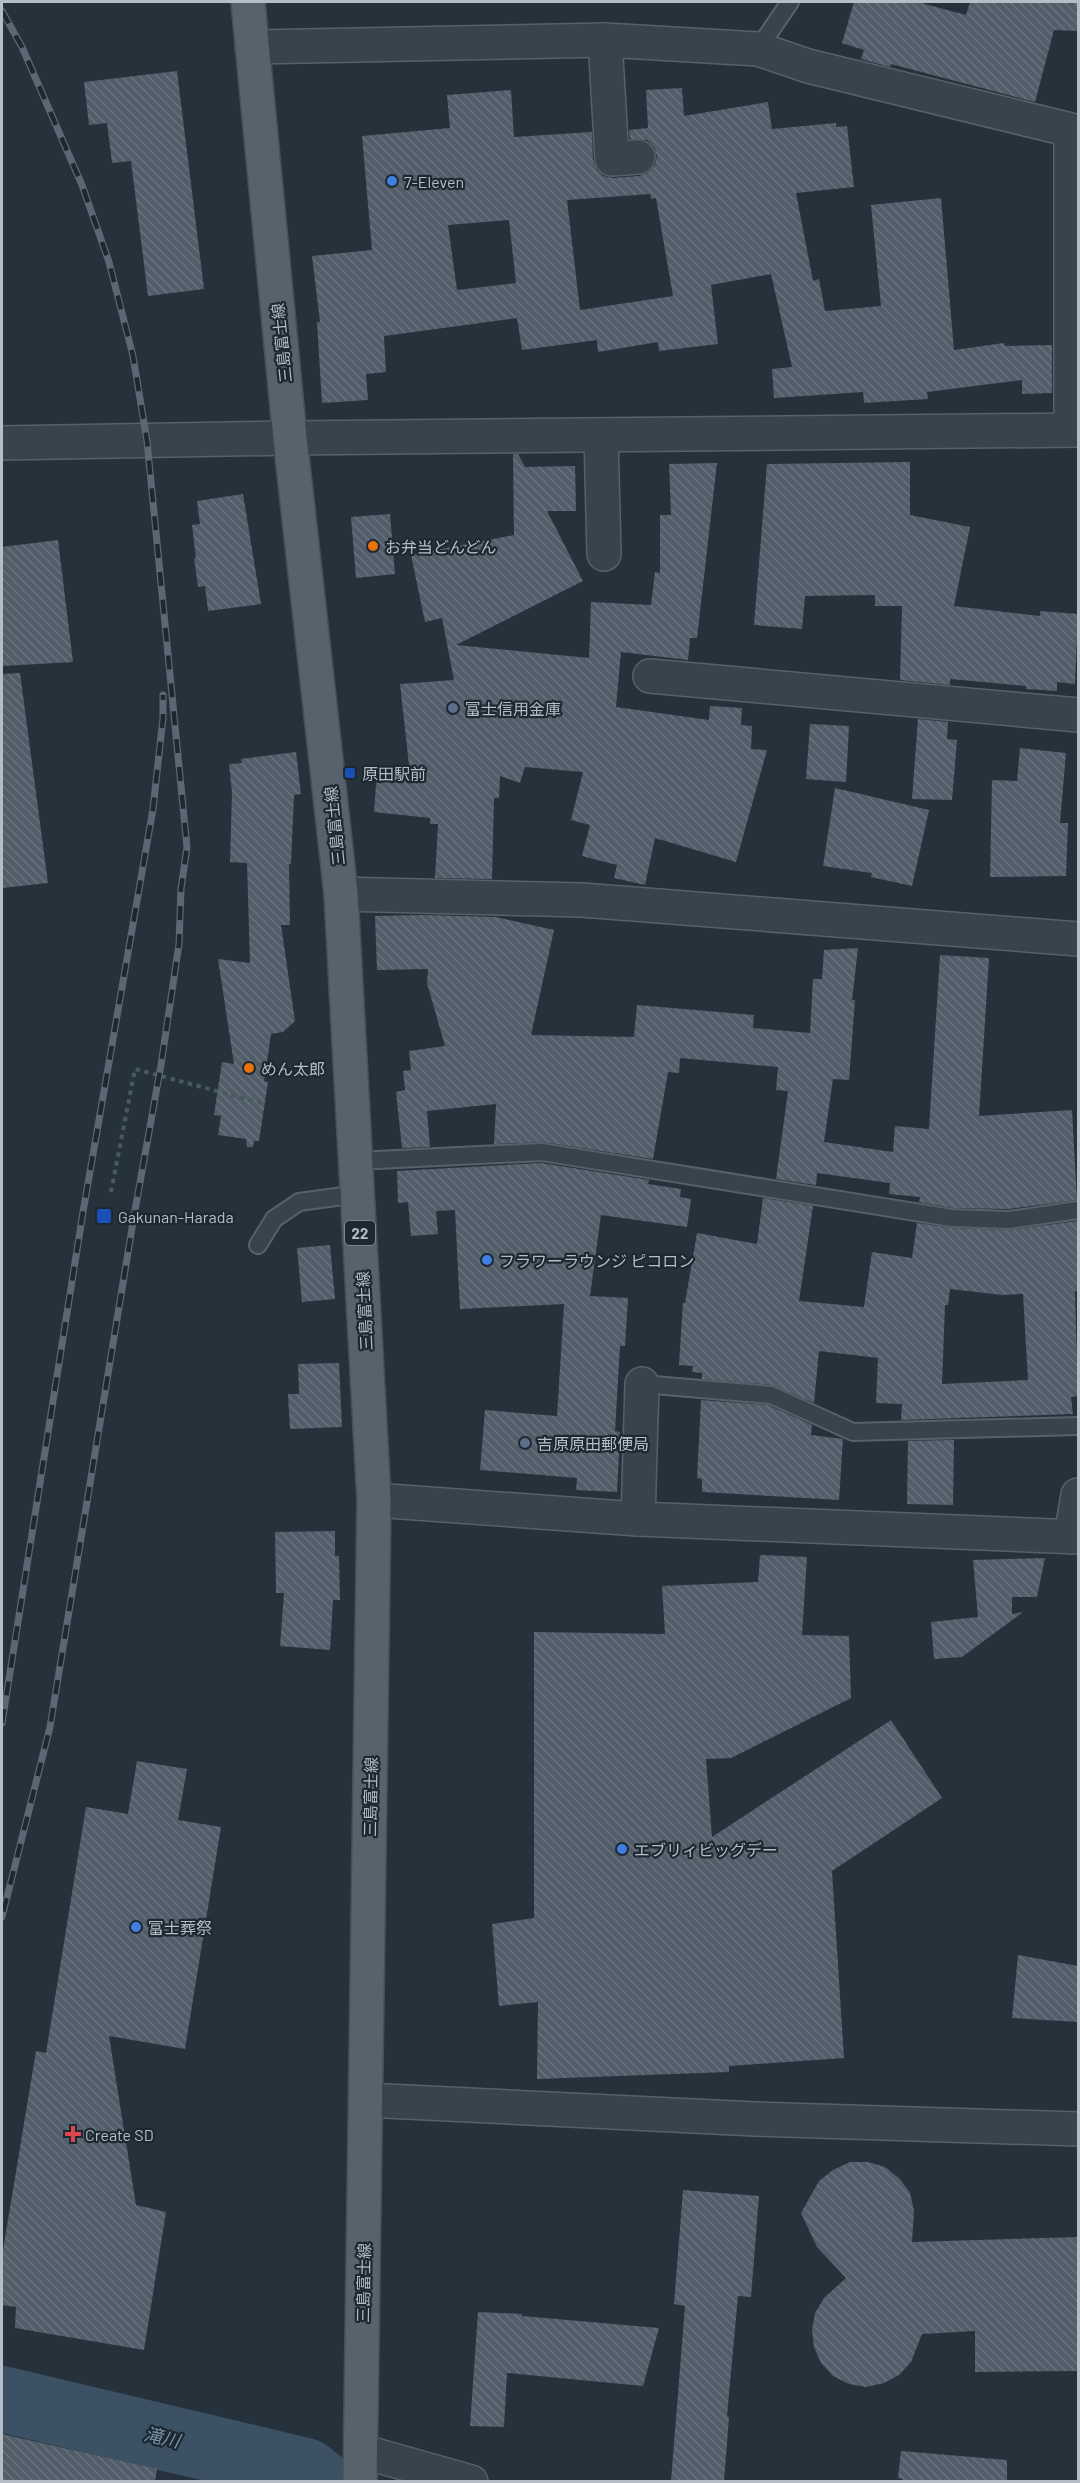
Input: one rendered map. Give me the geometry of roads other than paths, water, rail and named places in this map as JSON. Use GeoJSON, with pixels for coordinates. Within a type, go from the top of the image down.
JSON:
{"type":"FeatureCollection","features":[{"type":"Feature","properties":{"kind":"main road","name":"三島富士線"},"geometry":{"type":"LineString","coordinates":[[248,2],[290,438],[341,894],[374,1500],[361,2467]]}},
{"type":"Feature","properties":{"kind":"street"},"geometry":{"type":"LineString","coordinates":[[2,443],[1075,430],[1071,130],[808,66],[758,49],[605,40],[252,47]]}},
{"type":"Feature","properties":{"kind":"street"},"geometry":{"type":"LineString","coordinates":[[605,40],[612,159],[638,158]]}},
{"type":"Feature","properties":{"kind":"street"},"geometry":{"type":"LineString","coordinates":[[600,435],[604,554]]}},
{"type":"Feature","properties":{"kind":"street"},"geometry":{"type":"LineString","coordinates":[[650,676],[1078,715]]}},
{"type":"Feature","properties":{"kind":"street"},"geometry":{"type":"LineString","coordinates":[[341,894],[582,900],[1078,939]]}},
{"type":"Feature","properties":{"kind":"street"},"geometry":{"type":"LineString","coordinates":[[638,1519],[642,1384]]}},
{"type":"Feature","properties":{"kind":"street"},"geometry":{"type":"LineString","coordinates":[[374,1500],[638,1519],[1075,1537],[1078,1495]]}},
{"type":"Feature","properties":{"kind":"street"},"geometry":{"type":"LineString","coordinates":[[366,2100],[755,2119],[1078,2129]]}},
{"type":"Feature","properties":{"kind":"street"},"geometry":{"type":"LineString","coordinates":[[361,2467],[471,2481]]}},
{"type":"Feature","properties":{"kind":"lane"},"geometry":{"type":"LineString","coordinates":[[758,49],[790,2]]}},
{"type":"Feature","properties":{"kind":"lane"},"geometry":{"type":"LineString","coordinates":[[356,1161],[542,1152],[952,1218],[1009,1220],[1078,1210]]}},
{"type":"Feature","properties":{"kind":"lane"},"geometry":{"type":"LineString","coordinates":[[258,1245],[274,1219],[299,1202],[358,1194]]}},
{"type":"Feature","properties":{"kind":"lane"},"geometry":{"type":"LineString","coordinates":[[642,1384],[771,1395],[853,1432],[1078,1426]]}},
{"type":"Feature","properties":{"kind":"waterway","name":"滝川"},"geometry":{"type":"LineString","coordinates":[[2,2399],[306,2471],[320,2482]]}},
{"type":"Feature","properties":{"kind":"railway"},"geometry":{"type":"LineString","coordinates":[[2,11],[22,47],[82,185],[109,262],[133,356],[147,441],[187,847],[181,889],[179,944],[161,1065],[50,1727],[2,1917]]}},
{"type":"Feature","properties":{"kind":"railway"},"geometry":{"type":"LineString","coordinates":[[2,1723],[83,1212],[153,809],[163,718],[163,695]]}},
{"type":"Feature","properties":{"kind":"place","name":"7-Eleven"},"geometry":{"type":"Point","coordinates":[392,181]}},
{"type":"Feature","properties":{"kind":"place","name":"お弁当どんどん"},"geometry":{"type":"Point","coordinates":[373,546]}},
{"type":"Feature","properties":{"kind":"place","name":"富士信用金庫"},"geometry":{"type":"Point","coordinates":[453,708]}},
{"type":"Feature","properties":{"kind":"place","name":"原田駅前"},"geometry":{"type":"Point","coordinates":[350,773]}},
{"type":"Feature","properties":{"kind":"place","name":"めん太郎"},"geometry":{"type":"Point","coordinates":[249,1068]}},
{"type":"Feature","properties":{"kind":"place","name":"Gakunan-Harada"},"geometry":{"type":"Point","coordinates":[104,1216]}},
{"type":"Feature","properties":{"kind":"place","name":"フラワーラウンジ ピコロン"},"geometry":{"type":"Point","coordinates":[487,1260]}},
{"type":"Feature","properties":{"kind":"place","name":"吉原原田郵便局"},"geometry":{"type":"Point","coordinates":[525,1443]}},
{"type":"Feature","properties":{"kind":"place","name":"エブリィビッグデー"},"geometry":{"type":"Point","coordinates":[622,1849]}},
{"type":"Feature","properties":{"kind":"place","name":"富士葬祭"},"geometry":{"type":"Point","coordinates":[136,1927]}},
{"type":"Feature","properties":{"kind":"place","name":"Create SD"},"geometry":{"type":"Point","coordinates":[73,2134]}}]}
